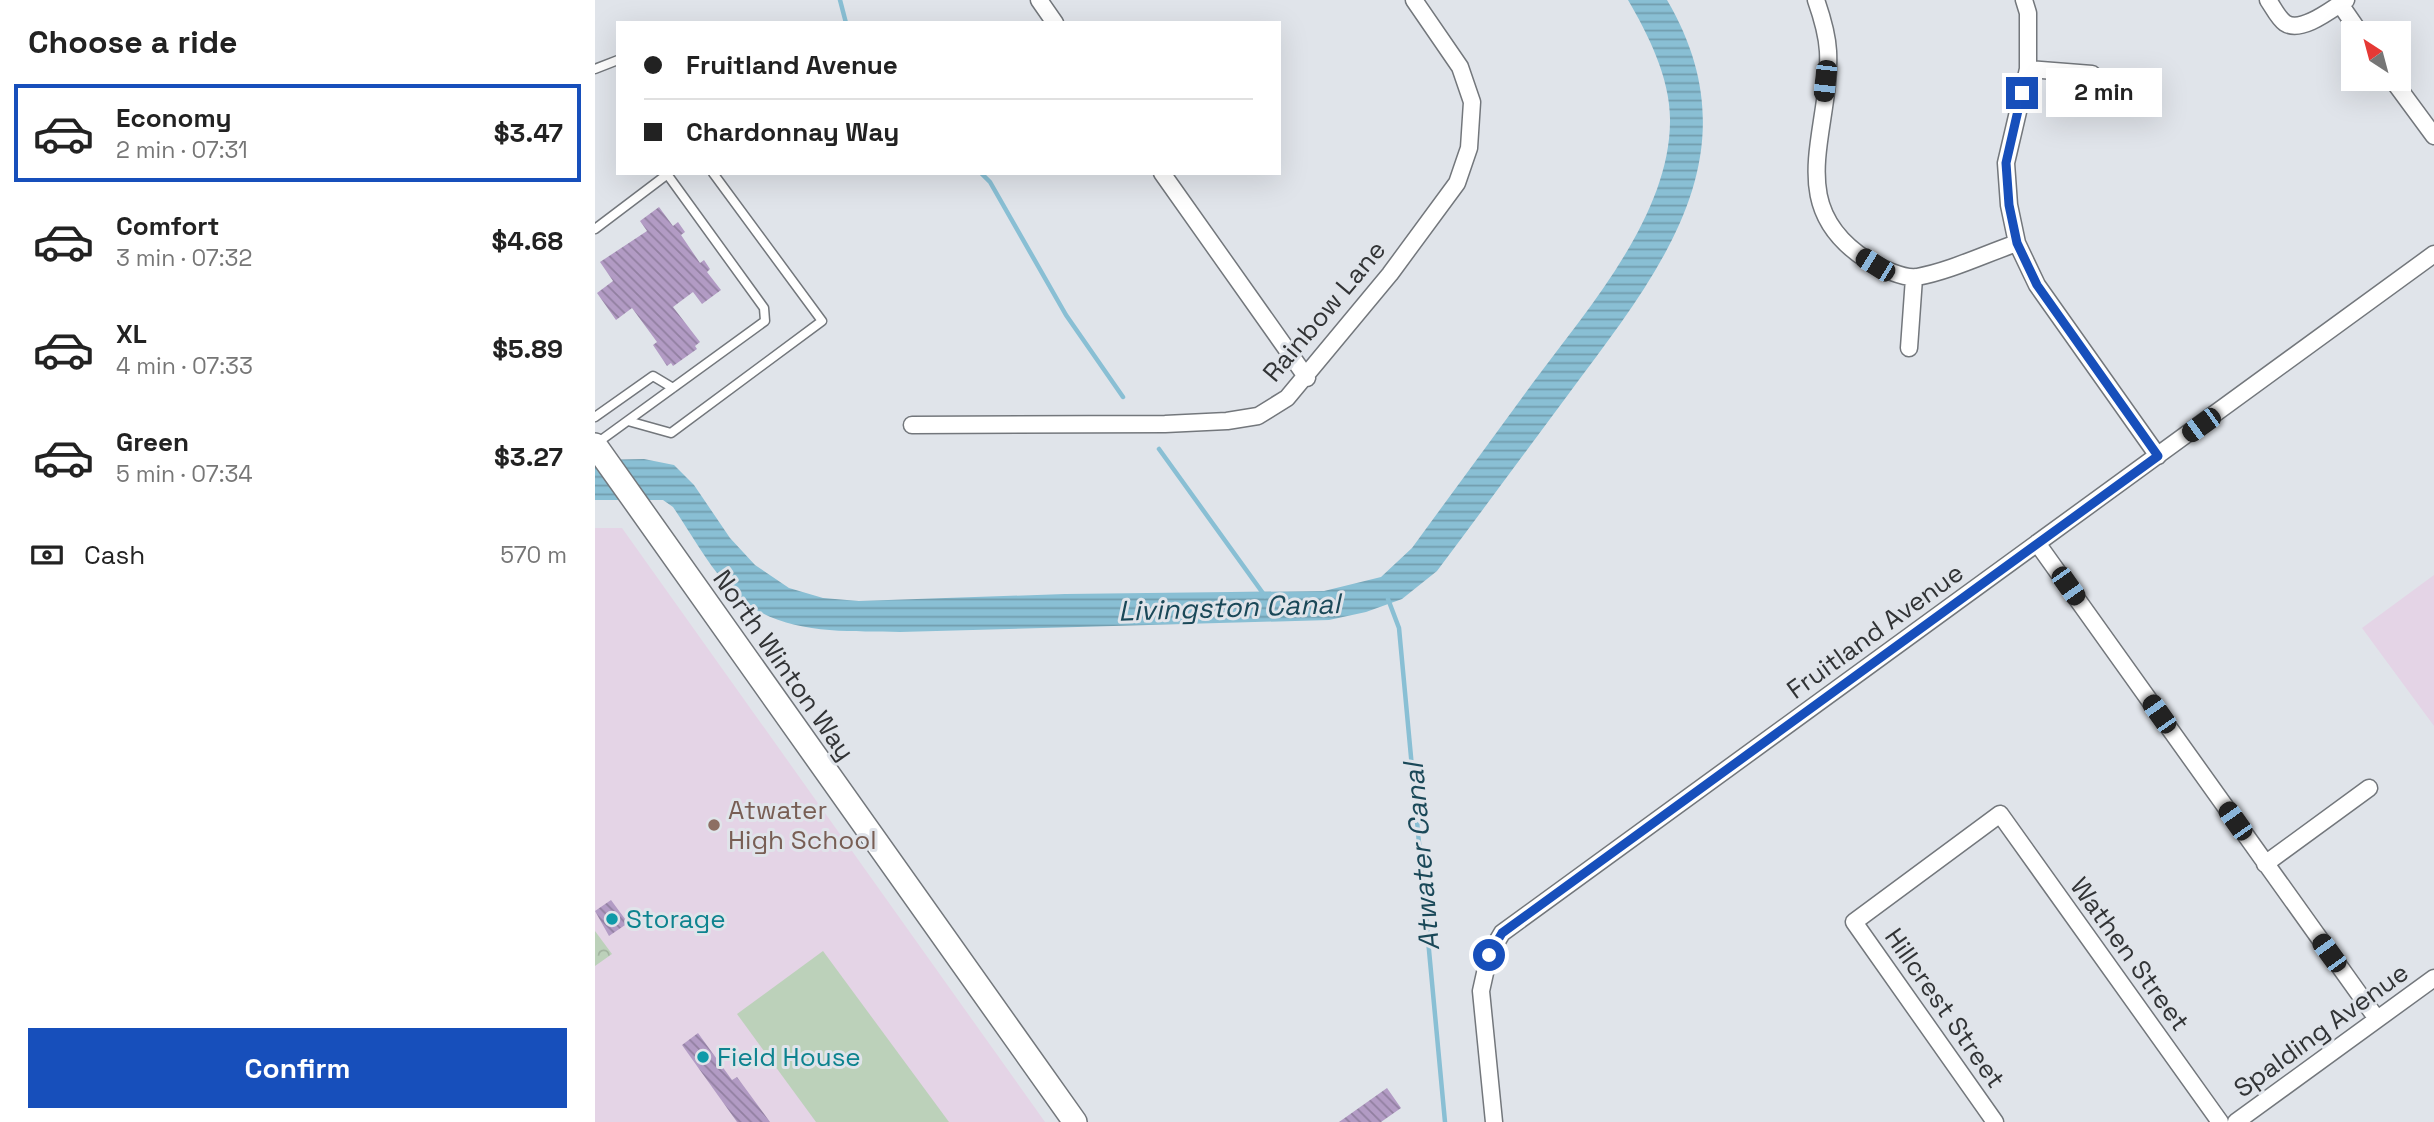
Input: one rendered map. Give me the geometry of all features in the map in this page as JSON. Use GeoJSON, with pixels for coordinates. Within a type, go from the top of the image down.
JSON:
{"type":"FeatureCollection","features":[{"type":"Feature","properties":{"kind":"main road","name":"North Winton Way"},"geometry":{"type":"LineString","coordinates":[[597,448],[1075,1122]]}},
{"type":"Feature","properties":{"kind":"street"},"geometry":{"type":"LineString","coordinates":[[1039,0],[1054,21]]}},
{"type":"Feature","properties":{"kind":"street","name":"Rainbow Lane"},"geometry":{"type":"LineString","coordinates":[[912,425],[1165,425],[1227,421],[1258,416],[1287,398],[1390,274],[1457,183],[1469,148],[1472,102],[1460,67],[1414,0]]}},
{"type":"Feature","properties":{"kind":"street"},"geometry":{"type":"LineString","coordinates":[[1816,0],[1824,22],[1828,54],[1816,162],[1818,199],[1828,223],[1849,248],[1875,265],[1914,278],[2017,243]]}},
{"type":"Feature","properties":{"kind":"street"},"geometry":{"type":"LineString","coordinates":[[2024,0],[2028,13],[2028,69],[2006,163],[2009,205],[2017,243],[2037,285],[2158,456]]}},
{"type":"Feature","properties":{"kind":"street"},"geometry":{"type":"LineString","coordinates":[[2267,0],[2283,22],[2293,26],[2302,25],[2343,2],[2353,21]]}},
{"type":"Feature","properties":{"kind":"street"},"geometry":{"type":"LineString","coordinates":[[2028,69],[2092,74]]}},
{"type":"Feature","properties":{"kind":"street"},"geometry":{"type":"LineString","coordinates":[[2401,91],[2434,136]]}},
{"type":"Feature","properties":{"kind":"street"},"geometry":{"type":"LineString","coordinates":[[1163,175],[1307,377]]}},
{"type":"Feature","properties":{"kind":"street","name":"Fruitland Avenue"},"geometry":{"type":"LineString","coordinates":[[1494,1122],[1481,991],[1489,955],[1502,933],[2434,254]]}},
{"type":"Feature","properties":{"kind":"street"},"geometry":{"type":"LineString","coordinates":[[1909,348],[1914,278]]}},
{"type":"Feature","properties":{"kind":"street"},"geometry":{"type":"LineString","coordinates":[[2037,543],[2377,1019]]}},
{"type":"Feature","properties":{"kind":"street"},"geometry":{"type":"LineString","coordinates":[[2265,864],[2369,788]]}},
{"type":"Feature","properties":{"kind":"street","name":"Hillcrest Street"},"geometry":{"type":"LineString","coordinates":[[1996,1122],[1854,922],[2000,814]]}},
{"type":"Feature","properties":{"kind":"street","name":"Wathen Street"},"geometry":{"type":"LineString","coordinates":[[2000,814],[2220,1122]]}},
{"type":"Feature","properties":{"kind":"street","name":"Spalding Avenue"},"geometry":{"type":"LineString","coordinates":[[2236,1122],[2434,978]]}},
{"type":"Feature","properties":{"kind":"lane"},"geometry":{"type":"LineString","coordinates":[[595,69],[616,61]]}},
{"type":"Feature","properties":{"kind":"lane"},"geometry":{"type":"LineString","coordinates":[[595,229],[667,175]]}},
{"type":"Feature","properties":{"kind":"lane"},"geometry":{"type":"LineString","coordinates":[[597,448],[628,421],[765,321],[765,315],[669,175]]}},
{"type":"Feature","properties":{"kind":"lane"},"geometry":{"type":"LineString","coordinates":[[628,421],[671,433],[822,321],[714,175]]}},
{"type":"Feature","properties":{"kind":"lane"},"geometry":{"type":"LineString","coordinates":[[595,417],[653,376],[673,388]]}},
{"type":"Feature","properties":{"kind":"shaded area","name":"Atwater High School"},"geometry":{"type":"Polygon","coordinates":[[[595,528],[622,528],[1045,1122],[595,1122],[595,528]]]}},
{"type":"Feature","properties":{"kind":"shaded area"},"geometry":{"type":"Polygon","coordinates":[[[2434,575],[2434,726],[2362,628],[2434,575]]]}},
{"type":"Feature","properties":{"kind":"green space"},"geometry":{"type":"Polygon","coordinates":[[[595,931],[612,954],[595,966],[595,931]]]}},
{"type":"Feature","properties":{"kind":"green space"},"geometry":{"type":"Polygon","coordinates":[[[823,951],[949,1122],[816,1122],[737,1014],[823,951]]]}},
{"type":"Feature","properties":{"kind":"water","name":"Livingston Canal"},"geometry":{"type":"Polygon","coordinates":[[[1628,0],[1667,0],[1692,56],[1702,109],[1700,159],[1686,208],[1664,255],[1604,347],[1437,571],[1402,599],[1366,612],[1329,620],[900,632],[812,628],[778,620],[762,613],[735,593],[711,566],[673,507],[663,500],[595,500],[595,460],[644,459],[674,465],[694,485],[730,538],[755,565],[789,588],[823,598],[859,601],[1065,594],[1324,591],[1381,577],[1412,548],[1600,293],[1641,226],[1656,191],[1667,155],[1669,104],[1657,57],[1628,0]]]}},
{"type":"Feature","properties":{"kind":"building"},"geometry":{"type":"Polygon","coordinates":[[[659,207],[673,226],[678,222],[685,232],[681,235],[700,263],[704,260],[710,269],[707,272],[721,290],[702,304],[693,292],[673,307],[700,342],[695,346],[697,349],[673,366],[671,363],[667,366],[653,345],[657,342],[632,308],[616,320],[597,293],[613,281],[600,262],[647,231],[640,221],[659,207]]]}},
{"type":"Feature","properties":{"kind":"building","name":"Storage"},"geometry":{"type":"Polygon","coordinates":[[[611,900],[628,923],[609,936],[595,911],[611,900]]]}},
{"type":"Feature","properties":{"kind":"building"},"geometry":{"type":"Polygon","coordinates":[[[698,1033],[732,1080],[737,1077],[770,1122],[737,1122],[682,1045],[698,1033]]]}},
{"type":"Feature","properties":{"kind":"building"},"geometry":{"type":"Polygon","coordinates":[[[1387,1088],[1401,1108],[1381,1122],[1339,1122],[1387,1088]]]}},
{"type":"Feature","properties":{"kind":"waterway"},"geometry":{"type":"LineString","coordinates":[[840,0],[845,21]]}},
{"type":"Feature","properties":{"kind":"waterway"},"geometry":{"type":"LineString","coordinates":[[983,175],[990,182],[1066,315],[1123,397]]}},
{"type":"Feature","properties":{"kind":"waterway","name":"Livingston Canal"},"geometry":{"type":"LineString","coordinates":[[1159,449],[1265,596]]}},
{"type":"Feature","properties":{"kind":"waterway","name":"Atwater Canal"},"geometry":{"type":"LineString","coordinates":[[1388,599],[1399,628],[1445,1122]]}},
{"type":"Feature","properties":{"kind":"place","name":"Atwater High School"},"geometry":{"type":"Point","coordinates":[714,825]}},
{"type":"Feature","properties":{"kind":"place","name":"Storage"},"geometry":{"type":"Point","coordinates":[612,919]}},
{"type":"Feature","properties":{"kind":"place","name":"Field House"},"geometry":{"type":"Point","coordinates":[703,1057]}},
{"type":"Feature","properties":{"kind":"route"},"geometry":{"type":"LineString","coordinates":[[1489,955],[1502,933],[2158,456],[2037,285],[2017,243],[2009,205],[2006,163],[2022,93]]}}]}
